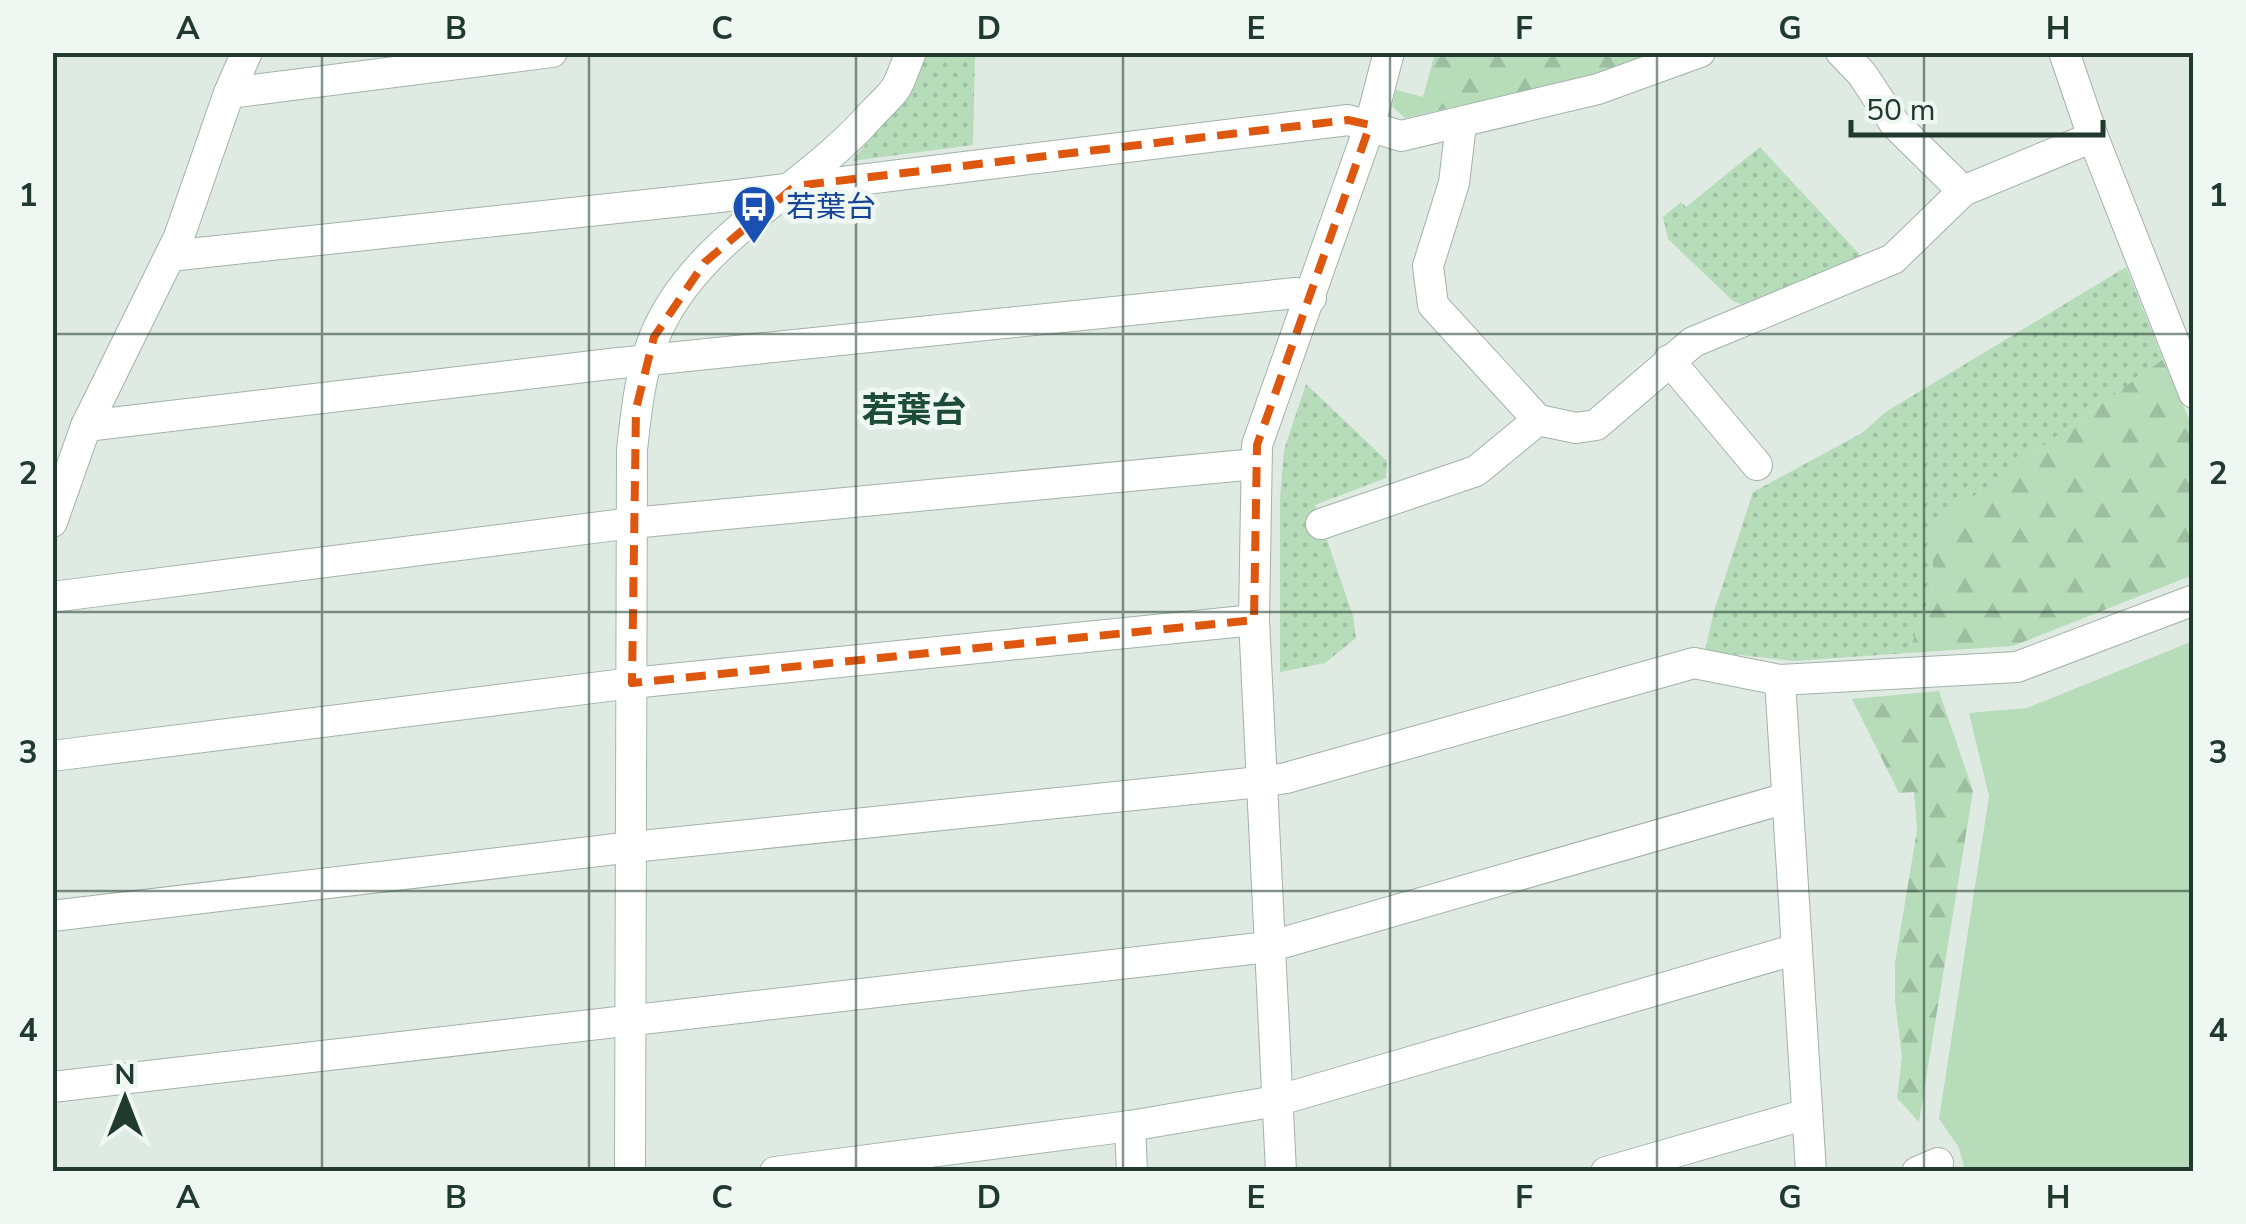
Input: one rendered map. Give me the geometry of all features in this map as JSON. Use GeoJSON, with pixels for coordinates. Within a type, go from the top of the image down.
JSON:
{"type":"FeatureCollection","features":[{"type":"Feature","properties":{"kind":"street"},"geometry":{"type":"LineString","coordinates":[[52,522],[86,426],[170,256],[228,92],[247,52]]}},
{"type":"Feature","properties":{"kind":"street"},"geometry":{"type":"LineString","coordinates":[[228,92],[552,52]]}},
{"type":"Feature","properties":{"kind":"street"},"geometry":{"type":"LineString","coordinates":[[630,1172],[632,450],[636,408],[648,360],[654,337],[706,262],[752,217],[844,146],[896,88],[911,52]]}},
{"type":"Feature","properties":{"kind":"street"},"geometry":{"type":"LineString","coordinates":[[1281,1172],[1254,620],[1257,445],[1370,125],[1389,52]]}},
{"type":"Feature","properties":{"kind":"street"},"geometry":{"type":"LineString","coordinates":[[170,256],[700,200],[1348,120],[1401,136],[1598,89],[1700,52]]}},
{"type":"Feature","properties":{"kind":"street"},"geometry":{"type":"LineString","coordinates":[[1841,52],[1862,74],[1895,124],[1963,190]]}},
{"type":"Feature","properties":{"kind":"street"},"geometry":{"type":"LineString","coordinates":[[2064,52],[2093,137],[2194,394]]}},
{"type":"Feature","properties":{"kind":"street"},"geometry":{"type":"LineString","coordinates":[[1461,124],[1454,183],[1428,266],[1432,305],[1538,420],[1576,428],[1596,425],[1693,342],[1892,260],[1963,190],[2093,137]]}},
{"type":"Feature","properties":{"kind":"street"},"geometry":{"type":"LineString","coordinates":[[86,426],[648,360],[1296,293],[1311,298]]}},
{"type":"Feature","properties":{"kind":"street"},"geometry":{"type":"LineString","coordinates":[[1669,360],[1757,464]]}},
{"type":"Feature","properties":{"kind":"street"},"geometry":{"type":"LineString","coordinates":[[1321,524],[1476,471],[1538,420]]}},
{"type":"Feature","properties":{"kind":"street"},"geometry":{"type":"LineString","coordinates":[[52,597],[632,523],[1256,464]]}},
{"type":"Feature","properties":{"kind":"street"},"geometry":{"type":"LineString","coordinates":[[52,916],[632,846],[1260,782],[1694,664],[1780,680],[2017,667],[2194,600]]}},
{"type":"Feature","properties":{"kind":"street"},"geometry":{"type":"LineString","coordinates":[[52,756],[632,683],[1254,620]]}},
{"type":"Feature","properties":{"kind":"street"},"geometry":{"type":"LineString","coordinates":[[1780,680],[1811,1172]]}},
{"type":"Feature","properties":{"kind":"street"},"geometry":{"type":"LineString","coordinates":[[52,1087],[1268,948],[1787,798]]}},
{"type":"Feature","properties":{"kind":"street"},"geometry":{"type":"LineString","coordinates":[[775,1172],[1130,1126],[1276,1101],[1797,948]]}},
{"type":"Feature","properties":{"kind":"street"},"geometry":{"type":"LineString","coordinates":[[1606,1172],[1807,1114]]}},
{"type":"Feature","properties":{"kind":"street"},"geometry":{"type":"LineString","coordinates":[[1130,1126],[1132,1172]]}},
{"type":"Feature","properties":{"kind":"highlighted area"},"geometry":{"type":"Polygon","coordinates":[[[1348,120],[1370,125],[1257,445],[1254,620],[632,683],[636,409],[654,337],[705,262],[795,186],[1348,120]]]}},
{"type":"Feature","properties":{"kind":"green space"},"geometry":{"type":"Polygon","coordinates":[[[922,53],[975,53],[973,145],[852,161],[903,99],[922,53]]]}},
{"type":"Feature","properties":{"kind":"green space"},"geometry":{"type":"Polygon","coordinates":[[[1435,53],[1658,53],[1598,74],[1405,118],[1392,106],[1396,90],[1423,97],[1435,53]]]}},
{"type":"Feature","properties":{"kind":"green space"},"geometry":{"type":"Polygon","coordinates":[[[1760,147],[1862,257],[1741,304],[1733,301],[1668,239],[1663,217],[1681,202],[1686,207],[1760,147]]]}},
{"type":"Feature","properties":{"kind":"green space"},"geometry":{"type":"Polygon","coordinates":[[[2126,267],[2163,359],[1931,527],[1934,584],[1908,653],[1794,661],[1705,651],[1753,492],[1862,433],[1887,411],[2126,267]]]}},
{"type":"Feature","properties":{"kind":"green space"},"geometry":{"type":"Polygon","coordinates":[[[2163,359],[2193,428],[2193,575],[2013,646],[1908,653],[1934,584],[1930,527],[2163,359]]]}},
{"type":"Feature","properties":{"kind":"green space"},"geometry":{"type":"Polygon","coordinates":[[[1306,384],[1387,461],[1386,478],[1315,505],[1353,616],[1356,638],[1325,663],[1280,672],[1280,498],[1284,450],[1306,384]]]}},
{"type":"Feature","properties":{"kind":"green space"},"geometry":{"type":"Polygon","coordinates":[[[2193,641],[2193,1171],[1959,1171],[1964,1166],[1958,1146],[1939,1119],[1989,796],[1969,713],[2027,708],[2193,641]]]}},
{"type":"Feature","properties":{"kind":"green space"},"geometry":{"type":"Polygon","coordinates":[[[1939,691],[1973,791],[1919,1122],[1897,1098],[1902,1056],[1895,1002],[1895,963],[1917,830],[1914,792],[1899,793],[1852,699],[1939,691]]]}},
{"type":"Feature","properties":{"kind":"place","name":"若葉台"},"geometry":{"type":"Point","coordinates":[754,245]}},
{"type":"Feature","properties":{"kind":"district","name":"若葉台"},"geometry":{"type":"Point","coordinates":[914,410]}}]}
